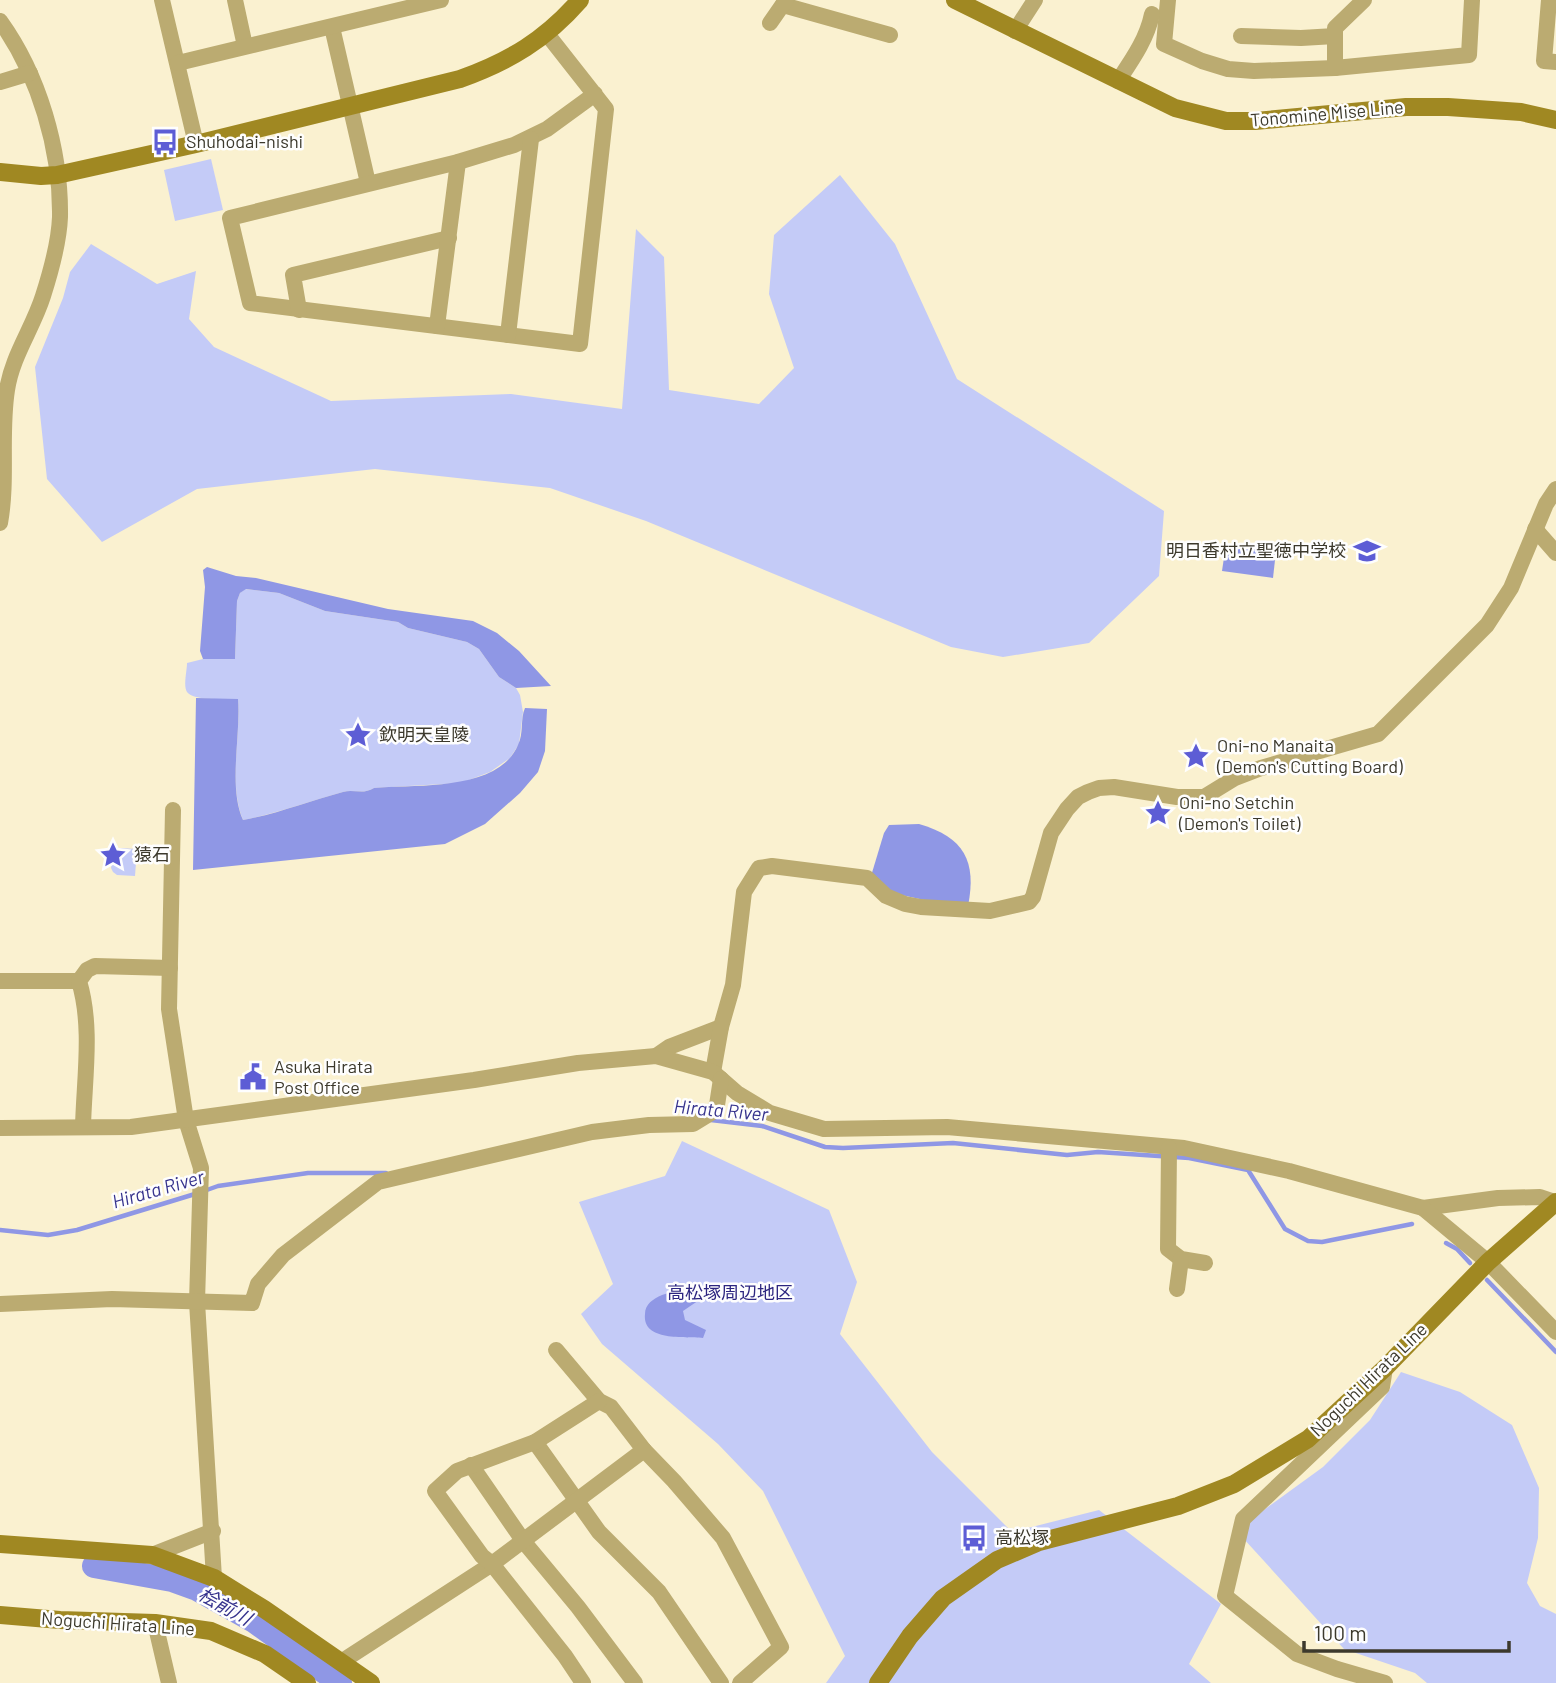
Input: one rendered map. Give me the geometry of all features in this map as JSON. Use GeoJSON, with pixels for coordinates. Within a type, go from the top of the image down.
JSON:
{"type":"FeatureCollection","features":[{"type":"Feature","properties":{"kind":"main road"},"geometry":{"type":"LineString","coordinates":[[0,172],[41,176],[57,174],[196,144],[460,79],[508,59],[548,34],[580,0]]}},
{"type":"Feature","properties":{"kind":"main road","name":"Tonomine Mise Line"},"geometry":{"type":"LineString","coordinates":[[955,0],[1175,108],[1226,121],[1255,121],[1405,107],[1521,112],[1556,120]]}},
{"type":"Feature","properties":{"kind":"main road","name":"Noguchi Hirata Line"},"geometry":{"type":"LineString","coordinates":[[878,1683],[909,1636],[943,1598],[998,1560],[1039,1542],[1178,1506],[1234,1484],[1308,1439],[1385,1368],[1488,1262],[1556,1202]]}},
{"type":"Feature","properties":{"kind":"main road"},"geometry":{"type":"LineString","coordinates":[[0,1544],[152,1555],[214,1578],[371,1683]]}},
{"type":"Feature","properties":{"kind":"main road","name":"Noguchi Hirata Line"},"geometry":{"type":"LineString","coordinates":[[0,1615],[155,1623],[211,1631],[265,1654],[307,1683]]}},
{"type":"Feature","properties":{"kind":"street"},"geometry":{"type":"LineString","coordinates":[[162,0],[196,144]]}},
{"type":"Feature","properties":{"kind":"street"},"geometry":{"type":"LineString","coordinates":[[235,0],[246,46]]}},
{"type":"Feature","properties":{"kind":"street"},"geometry":{"type":"LineString","coordinates":[[178,63],[440,0]]}},
{"type":"Feature","properties":{"kind":"street"},"geometry":{"type":"LineString","coordinates":[[1015,31],[1035,0]]}},
{"type":"Feature","properties":{"kind":"street"},"geometry":{"type":"LineString","coordinates":[[1168,0],[1164,44],[1228,69],[1254,71],[1335,68],[1469,55],[1472,0]]}},
{"type":"Feature","properties":{"kind":"street"},"geometry":{"type":"LineString","coordinates":[[1335,68],[1335,28],[1364,0]]}},
{"type":"Feature","properties":{"kind":"street"},"geometry":{"type":"LineString","coordinates":[[1549,0],[1544,61],[1556,62]]}},
{"type":"Feature","properties":{"kind":"street"},"geometry":{"type":"LineString","coordinates":[[769,23],[784,2],[890,35]]}},
{"type":"Feature","properties":{"kind":"street"},"geometry":{"type":"LineString","coordinates":[[1118,81],[1141,45],[1152,14]]}},
{"type":"Feature","properties":{"kind":"street"},"geometry":{"type":"LineString","coordinates":[[0,21],[25,60],[40,97],[57,174],[60,218],[43,297],[13,367],[7,389],[4,496],[0,523]]}},
{"type":"Feature","properties":{"kind":"street"},"geometry":{"type":"LineString","coordinates":[[332,27],[368,183]]}},
{"type":"Feature","properties":{"kind":"street"},"geometry":{"type":"LineString","coordinates":[[548,34],[595,94],[606,109],[580,344],[250,303],[230,218],[458,162],[531,139],[595,94]]}},
{"type":"Feature","properties":{"kind":"street"},"geometry":{"type":"LineString","coordinates":[[1241,36],[1335,36]]}},
{"type":"Feature","properties":{"kind":"street"},"geometry":{"type":"LineString","coordinates":[[0,82],[30,73]]}},
{"type":"Feature","properties":{"kind":"street"},"geometry":{"type":"LineString","coordinates":[[508,335],[531,139]]}},
{"type":"Feature","properties":{"kind":"street"},"geometry":{"type":"LineString","coordinates":[[437,326],[458,162]]}},
{"type":"Feature","properties":{"kind":"street"},"geometry":{"type":"LineString","coordinates":[[299,310],[293,275],[449,239]]}},
{"type":"Feature","properties":{"kind":"street"},"geometry":{"type":"LineString","coordinates":[[0,1304],[112,1299],[252,1303],[258,1284],[284,1255],[378,1182],[592,1132],[649,1125],[694,1124],[711,1113],[717,1105],[721,1027],[733,985],[744,892],[759,868],[772,866],[867,877],[886,895],[905,904],[921,907],[990,911],[1029,902],[1033,897],[1051,833],[1067,809],[1078,797],[1088,792],[1114,787],[1177,797],[1204,797],[1236,778],[1261,768],[1378,734],[1487,625],[1511,588],[1546,503],[1556,489]]}},
{"type":"Feature","properties":{"kind":"street"},"geometry":{"type":"LineString","coordinates":[[1535,529],[1556,553]]}},
{"type":"Feature","properties":{"kind":"street"},"geometry":{"type":"LineString","coordinates":[[173,810],[169,1009],[186,1120],[201,1168],[197,1302],[214,1578]]}},
{"type":"Feature","properties":{"kind":"street"},"geometry":{"type":"LineString","coordinates":[[79,981],[87,970],[94,966],[170,968]]}},
{"type":"Feature","properties":{"kind":"street"},"geometry":{"type":"LineString","coordinates":[[0,981],[79,981]]}},
{"type":"Feature","properties":{"kind":"street"},"geometry":{"type":"LineString","coordinates":[[79,981],[84,996],[86,1045],[83,1127]]}},
{"type":"Feature","properties":{"kind":"street"},"geometry":{"type":"LineString","coordinates":[[656,1056],[669,1047],[721,1027]]}},
{"type":"Feature","properties":{"kind":"street"},"geometry":{"type":"LineString","coordinates":[[0,1128],[131,1127],[578,1063],[656,1056],[717,1076],[737,1093],[770,1113],[824,1129],[947,1127],[1168,1154],[1184,1148],[1423,1208],[1499,1198],[1540,1197],[1556,1202]]}},
{"type":"Feature","properties":{"kind":"street"},"geometry":{"type":"LineString","coordinates":[[1168,1154],[1168,1249],[1181,1259],[1205,1263]]}},
{"type":"Feature","properties":{"kind":"street"},"geometry":{"type":"LineString","coordinates":[[1423,1208],[1488,1262],[1556,1332]]}},
{"type":"Feature","properties":{"kind":"street"},"geometry":{"type":"LineString","coordinates":[[1177,1289],[1181,1259]]}},
{"type":"Feature","properties":{"kind":"street"},"geometry":{"type":"LineString","coordinates":[[556,1350],[599,1401],[611,1407],[644,1450],[723,1538],[781,1647],[740,1683]]}},
{"type":"Feature","properties":{"kind":"street"},"geometry":{"type":"LineString","coordinates":[[1385,1368],[1382,1387],[1242,1519],[1225,1596],[1297,1654],[1338,1670],[1385,1683]]}},
{"type":"Feature","properties":{"kind":"street"},"geometry":{"type":"LineString","coordinates":[[583,1683],[565,1656],[492,1564],[482,1556],[435,1491],[457,1471],[535,1442],[599,1401]]}},
{"type":"Feature","properties":{"kind":"street"},"geometry":{"type":"LineString","coordinates":[[535,1442],[599,1532],[659,1592],[722,1683]]}},
{"type":"Feature","properties":{"kind":"street"},"geometry":{"type":"LineString","coordinates":[[341,1662],[524,1542],[644,1450]]}},
{"type":"Feature","properties":{"kind":"street"},"geometry":{"type":"LineString","coordinates":[[471,1465],[524,1542],[578,1606],[635,1683]]}},
{"type":"Feature","properties":{"kind":"street"},"geometry":{"type":"LineString","coordinates":[[152,1555],[213,1531]]}},
{"type":"Feature","properties":{"kind":"street"},"geometry":{"type":"LineString","coordinates":[[155,1623],[169,1683]]}},
{"type":"Feature","properties":{"kind":"green space"},"geometry":{"type":"Polygon","coordinates":[[[211,159],[223,210],[175,221],[164,170],[211,159]]]}},
{"type":"Feature","properties":{"kind":"green space"},"geometry":{"type":"Polygon","coordinates":[[[840,175],[895,244],[957,379],[1164,511],[1159,576],[1089,643],[1003,657],[951,647],[646,521],[550,488],[375,469],[197,489],[102,542],[47,479],[35,367],[63,298],[70,272],[91,244],[157,284],[196,271],[189,319],[214,347],[331,401],[511,394],[622,409],[636,229],[664,257],[669,390],[759,404],[794,368],[769,294],[774,235],[840,175]]]}},
{"type":"Feature","properties":{"kind":"green space"},"geometry":{"type":"Polygon","coordinates":[[[245,589],[279,593],[325,611],[398,622],[408,628],[467,642],[479,649],[499,677],[516,688],[520,695],[523,712],[519,744],[510,758],[490,772],[461,783],[347,791],[243,820],[236,791],[238,699],[196,697],[187,692],[185,682],[187,663],[203,659],[235,659],[237,601],[245,589]]]}},
{"type":"Feature","properties":{"kind":"green space"},"geometry":{"type":"Polygon","coordinates":[[[114,849],[137,849],[135,876],[117,875],[113,872],[111,868],[114,849]]]}},
{"type":"Feature","properties":{"kind":"green space","name":"高松塚周辺地区"},"geometry":{"type":"Polygon","coordinates":[[[682,1141],[829,1210],[857,1282],[840,1334],[932,1452],[1012,1532],[1099,1510],[1221,1604],[1189,1664],[1211,1683],[826,1683],[845,1656],[763,1491],[718,1444],[602,1344],[581,1314],[613,1284],[579,1202],[665,1176],[682,1141]]]}},
{"type":"Feature","properties":{"kind":"green space"},"geometry":{"type":"Polygon","coordinates":[[[1401,1372],[1460,1392],[1512,1425],[1539,1488],[1538,1538],[1527,1583],[1540,1606],[1556,1614],[1556,1683],[1427,1683],[1415,1673],[1344,1649],[1243,1538],[1250,1520],[1323,1467],[1370,1420],[1401,1372]]]}},
{"type":"Feature","properties":{"kind":"water"},"geometry":{"type":"Polygon","coordinates":[[[1226,544],[1276,551],[1273,578],[1222,571],[1226,544]]]}},
{"type":"Feature","properties":{"kind":"water"},"geometry":{"type":"Polygon","coordinates":[[[207,567],[236,576],[256,578],[388,609],[473,621],[497,633],[519,651],[551,686],[516,688],[499,677],[479,649],[467,642],[408,628],[398,622],[325,611],[279,593],[246,589],[240,593],[237,601],[235,659],[203,659],[200,651],[205,587],[203,570],[207,567]]]}},
{"type":"Feature","properties":{"kind":"water"},"geometry":{"type":"Polygon","coordinates":[[[196,698],[238,699],[236,792],[243,820],[343,792],[454,783],[493,771],[508,760],[518,745],[525,708],[547,709],[545,751],[538,772],[520,793],[485,824],[445,844],[193,870],[196,698]]]}},
{"type":"Feature","properties":{"kind":"water"},"geometry":{"type":"Polygon","coordinates":[[[919,824],[947,836],[964,853],[970,876],[968,906],[952,906],[892,893],[871,876],[889,825],[919,824]]]}},
{"type":"Feature","properties":{"kind":"water"},"geometry":{"type":"Polygon","coordinates":[[[713,1283],[711,1292],[683,1311],[685,1320],[706,1330],[703,1338],[666,1336],[650,1329],[646,1323],[646,1307],[656,1298],[667,1294],[696,1294],[713,1283]]]}},
{"type":"Feature","properties":{"kind":"waterway","name":"Hirata River"},"geometry":{"type":"LineString","coordinates":[[711,1120],[762,1126],[825,1147],[953,1143],[1067,1155],[1098,1152],[1189,1158],[1248,1170],[1285,1229],[1308,1241],[1322,1242],[1412,1224]]}},
{"type":"Feature","properties":{"kind":"waterway","name":"Hirata River"},"geometry":{"type":"LineString","coordinates":[[204,1191],[218,1186],[308,1173],[386,1173]]}},
{"type":"Feature","properties":{"kind":"waterway","name":"Hirata River"},"geometry":{"type":"LineString","coordinates":[[0,1230],[48,1235],[77,1230],[195,1194]]}},
{"type":"Feature","properties":{"kind":"waterway","name":"Hirata River"},"geometry":{"type":"LineString","coordinates":[[1446,1243],[1457,1249],[1470,1263]]}},
{"type":"Feature","properties":{"kind":"waterway","name":"Hirata River"},"geometry":{"type":"LineString","coordinates":[[1487,1280],[1556,1352]]}},
{"type":"Feature","properties":{"kind":"waterway","name":"桧前川"},"geometry":{"type":"LineString","coordinates":[[94,1566],[172,1580],[197,1589],[254,1621],[340,1683]]}},
{"type":"Feature","properties":{"kind":"place","name":"Shuhodai-nishi"},"geometry":{"type":"Point","coordinates":[165,142]}},
{"type":"Feature","properties":{"kind":"place","name":"明日香村立聖徳中学校"},"geometry":{"type":"Point","coordinates":[1367,551]}},
{"type":"Feature","properties":{"kind":"place","name":"欽明天皇陵"},"geometry":{"type":"Point","coordinates":[358,735]}},
{"type":"Feature","properties":{"kind":"place","name":"Oni-no Manaita (Demon's Cutting Board)"},"geometry":{"type":"Point","coordinates":[1196,756]}},
{"type":"Feature","properties":{"kind":"place","name":"Oni-no Setchin (Demon's Toilet)"},"geometry":{"type":"Point","coordinates":[1158,813]}},
{"type":"Feature","properties":{"kind":"place","name":"猿石"},"geometry":{"type":"Point","coordinates":[113,855]}},
{"type":"Feature","properties":{"kind":"place","name":"Asuka Hirata Post Office"},"geometry":{"type":"Point","coordinates":[253,1077]}},
{"type":"Feature","properties":{"kind":"place","name":"高松塚"},"geometry":{"type":"Point","coordinates":[974,1538]}}]}
